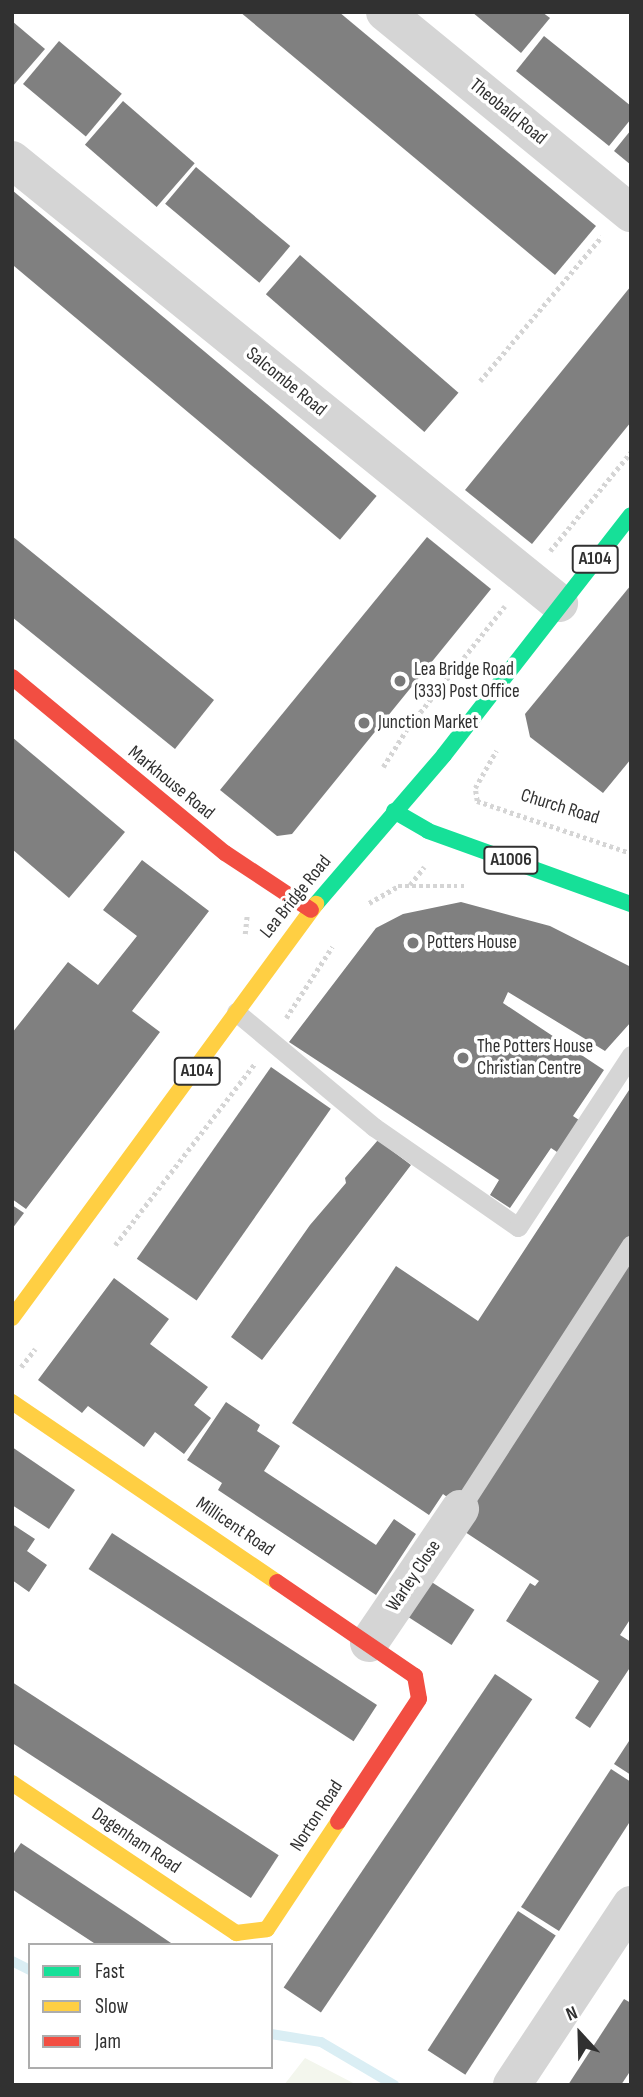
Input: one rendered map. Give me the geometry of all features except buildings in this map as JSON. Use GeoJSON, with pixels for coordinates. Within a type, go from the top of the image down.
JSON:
{"type":"FeatureCollection","features":[{"type":"Feature","properties":{"kind":"main road","name":"Lea Bridge Road"},"geometry":{"type":"LineString","coordinates":[[12,1318],[311,910],[450,747],[559,603],[631,515]]}},
{"type":"Feature","properties":{"kind":"main road","name":"Markhouse Road"},"geometry":{"type":"LineString","coordinates":[[12,677],[225,853],[311,910]]}},
{"type":"Feature","properties":{"kind":"main road","name":"A1006"},"geometry":{"type":"LineString","coordinates":[[394,811],[428,831],[631,904]]}},
{"type":"Feature","properties":{"kind":"main road","name":"Millicent Road"},"geometry":{"type":"LineString","coordinates":[[12,1402],[415,1676],[419,1699]]}},
{"type":"Feature","properties":{"kind":"main road","name":"Norton Road"},"geometry":{"type":"LineString","coordinates":[[236,1933],[267,1929],[419,1699]]}},
{"type":"Feature","properties":{"kind":"main road","name":"Dagenham Road"},"geometry":{"type":"LineString","coordinates":[[12,1783],[236,1933]]}},
{"type":"Feature","properties":{"kind":"street","name":"Theobald Road"},"geometry":{"type":"LineString","coordinates":[[385,12],[628,211]]}},
{"type":"Feature","properties":{"kind":"street","name":"Salcombe Road"},"geometry":{"type":"LineString","coordinates":[[12,160],[559,603]]}},
{"type":"Feature","properties":{"kind":"street","name":"Warley Close"},"geometry":{"type":"LineString","coordinates":[[369,1643],[460,1509]]}},
{"type":"Feature","properties":{"kind":"street"},"geometry":{"type":"LineString","coordinates":[[512,2085],[631,1905]]}},
{"type":"Feature","properties":{"kind":"lane"},"geometry":{"type":"LineString","coordinates":[[236,1012],[374,1127],[518,1227],[631,1055]]}},
{"type":"Feature","properties":{"kind":"lane"},"geometry":{"type":"LineString","coordinates":[[460,1509],[631,1245]]}},
{"type":"Feature","properties":{"kind":"path"},"geometry":{"type":"LineString","coordinates":[[480,381],[628,211]]}},
{"type":"Feature","properties":{"kind":"path"},"geometry":{"type":"LineString","coordinates":[[414,734],[407,729],[631,452]]}},
{"type":"Feature","properties":{"kind":"path","name":"Church Road"},"geometry":{"type":"LineString","coordinates":[[478,782],[477,801],[631,853]]}},
{"type":"Feature","properties":{"kind":"path"},"geometry":{"type":"LineString","coordinates":[[365,906],[387,890],[410,886],[423,870]]}},
{"type":"Feature","properties":{"kind":"path","name":"Lea Bridge Road"},"geometry":{"type":"LineString","coordinates":[[244,937],[247,915]]}},
{"type":"Feature","properties":{"kind":"path"},"geometry":{"type":"LineString","coordinates":[[112,1249],[270,1040],[337,938]]}},
{"type":"Feature","properties":{"kind":"shaded area"},"geometry":{"type":"Polygon","coordinates":[[[305,2058],[357,2085],[284,2085],[305,2058]]]}},
{"type":"Feature","properties":{"kind":"waterway"},"geometry":{"type":"LineString","coordinates":[[12,1961],[28,1969]]}},
{"type":"Feature","properties":{"kind":"waterway"},"geometry":{"type":"LineString","coordinates":[[273,2034],[321,2042],[394,2085]]}},
{"type":"Feature","properties":{"kind":"traffic: fast"},"geometry":{"type":"LineString","coordinates":[[316,904],[444,755],[631,515]]}},
{"type":"Feature","properties":{"kind":"traffic: fast"},"geometry":{"type":"LineString","coordinates":[[394,811],[428,831],[631,904]]}},
{"type":"Feature","properties":{"kind":"traffic: slow"},"geometry":{"type":"LineString","coordinates":[[12,1318],[316,904]]}},
{"type":"Feature","properties":{"kind":"traffic: slow"},"geometry":{"type":"LineString","coordinates":[[12,1402],[277,1582]]}},
{"type":"Feature","properties":{"kind":"traffic: slow"},"geometry":{"type":"LineString","coordinates":[[12,1783],[236,1933],[267,1929],[338,1822]]}},
{"type":"Feature","properties":{"kind":"traffic: jam"},"geometry":{"type":"LineString","coordinates":[[12,677],[225,853],[311,910]]}},
{"type":"Feature","properties":{"kind":"traffic: jam"},"geometry":{"type":"LineString","coordinates":[[277,1582],[415,1676],[419,1699],[338,1822]]}},
{"type":"Feature","properties":{"kind":"place","name":"Lea Bridge Road (333) Post Office"},"geometry":{"type":"Point","coordinates":[400,681]}},
{"type":"Feature","properties":{"kind":"place","name":"Junction Market"},"geometry":{"type":"Point","coordinates":[364,723]}},
{"type":"Feature","properties":{"kind":"place","name":"Potters House"},"geometry":{"type":"Point","coordinates":[413,943]}},
{"type":"Feature","properties":{"kind":"place","name":"The Potters House Christian Centre"},"geometry":{"type":"Point","coordinates":[463,1058]}}]}
